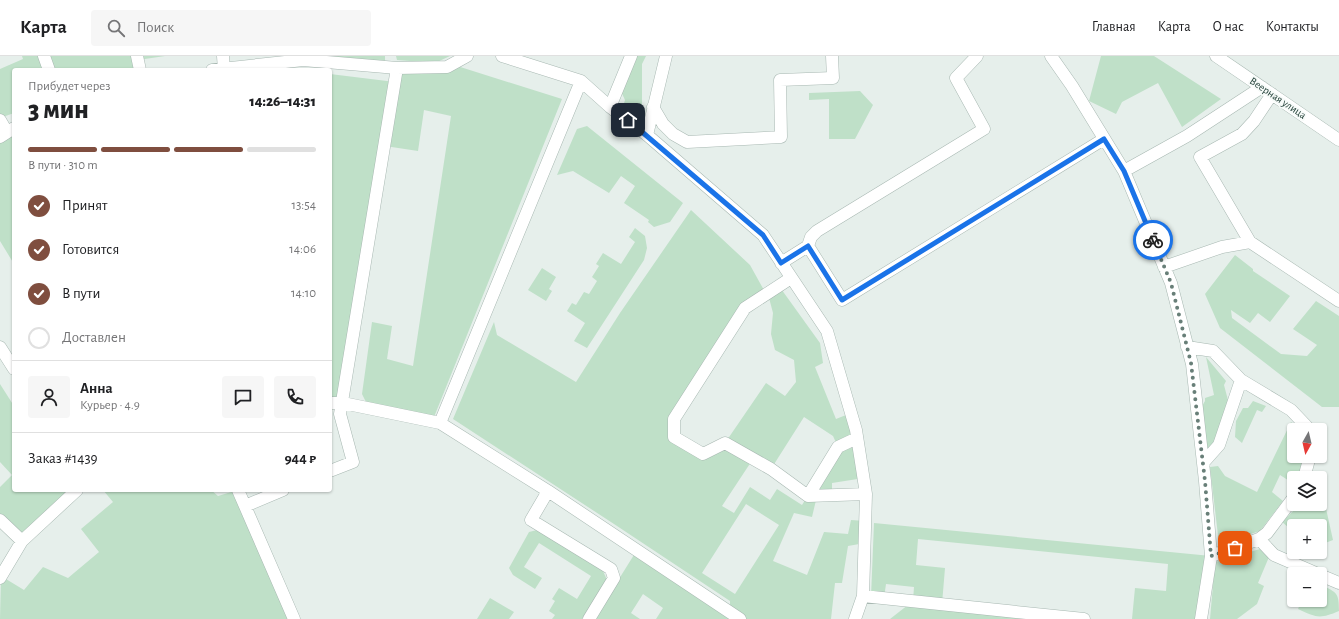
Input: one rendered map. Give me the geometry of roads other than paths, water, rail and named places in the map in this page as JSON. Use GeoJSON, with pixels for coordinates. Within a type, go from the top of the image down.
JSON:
{"type":"FeatureCollection","features":[{"type":"Feature","properties":{"kind":"street"},"geometry":{"type":"LineString","coordinates":[[44,56],[48,68]]}},
{"type":"Feature","properties":{"kind":"street"},"geometry":{"type":"LineString","coordinates":[[137,56],[140,68]]}},
{"type":"Feature","properties":{"kind":"street"},"geometry":{"type":"LineString","coordinates":[[224,65],[303,58],[397,68],[447,67],[466,56]]}},
{"type":"Feature","properties":{"kind":"street"},"geometry":{"type":"LineString","coordinates":[[502,56],[581,81],[610,107],[647,135],[763,235],[827,331],[856,430],[866,494],[863,596],[855,619]]}},
{"type":"Feature","properties":{"kind":"street"},"geometry":{"type":"LineString","coordinates":[[610,107],[631,56]]}},
{"type":"Feature","properties":{"kind":"street"},"geometry":{"type":"LineString","coordinates":[[647,135],[666,56]]}},
{"type":"Feature","properties":{"kind":"street"},"geometry":{"type":"LineString","coordinates":[[653,107],[663,124],[673,134],[687,142],[781,137],[780,80],[833,78],[832,56]]}},
{"type":"Feature","properties":{"kind":"street"},"geometry":{"type":"LineString","coordinates":[[781,263],[808,246],[811,237],[818,232],[984,129],[956,78],[977,56]]}},
{"type":"Feature","properties":{"kind":"street"},"geometry":{"type":"LineString","coordinates":[[1051,56],[1124,171],[1171,283],[1192,364],[1203,463],[1211,556],[1201,619]]}},
{"type":"Feature","properties":{"kind":"street","name":"Веерная улица"},"geometry":{"type":"LineString","coordinates":[[1216,56],[1339,140]]}},
{"type":"Feature","properties":{"kind":"street"},"geometry":{"type":"LineString","coordinates":[[332,470],[353,462],[340,414],[397,68]]}},
{"type":"Feature","properties":{"kind":"street"},"geometry":{"type":"LineString","coordinates":[[440,423],[581,81]]}},
{"type":"Feature","properties":{"kind":"street"},"geometry":{"type":"LineString","coordinates":[[1124,171],[1187,136],[1262,87]]}},
{"type":"Feature","properties":{"kind":"street"},"geometry":{"type":"LineString","coordinates":[[1272,94],[1254,121],[1242,134],[1200,157],[1250,242],[1339,301]]}},
{"type":"Feature","properties":{"kind":"street"},"geometry":{"type":"LineString","coordinates":[[0,120],[7,132]]}},
{"type":"Feature","properties":{"kind":"street"},"geometry":{"type":"LineString","coordinates":[[808,246],[842,300],[1104,139]]}},
{"type":"Feature","properties":{"kind":"street"},"geometry":{"type":"LineString","coordinates":[[1164,267],[1222,246],[1250,242]]}},
{"type":"Feature","properties":{"kind":"street"},"geometry":{"type":"LineString","coordinates":[[791,278],[745,308],[674,420],[674,437],[703,454],[725,443],[770,470],[808,496],[866,494]]}},
{"type":"Feature","properties":{"kind":"street"},"geometry":{"type":"LineString","coordinates":[[0,347],[12,366]]}},
{"type":"Feature","properties":{"kind":"street"},"geometry":{"type":"LineString","coordinates":[[1187,347],[1213,351],[1241,380],[1290,410],[1303,423]]}},
{"type":"Feature","properties":{"kind":"street"},"geometry":{"type":"LineString","coordinates":[[1203,463],[1219,445],[1241,380]]}},
{"type":"Feature","properties":{"kind":"street"},"geometry":{"type":"LineString","coordinates":[[332,403],[343,403],[440,423],[548,491],[740,619]]}},
{"type":"Feature","properties":{"kind":"street"},"geometry":{"type":"LineString","coordinates":[[808,496],[838,447],[857,438]]}},
{"type":"Feature","properties":{"kind":"street"},"geometry":{"type":"LineString","coordinates":[[548,491],[532,520],[611,569],[614,578],[589,619]]}},
{"type":"Feature","properties":{"kind":"street"},"geometry":{"type":"LineString","coordinates":[[0,578],[22,541],[75,492]]}},
{"type":"Feature","properties":{"kind":"street"},"geometry":{"type":"LineString","coordinates":[[239,492],[294,619]]}},
{"type":"Feature","properties":{"kind":"street"},"geometry":{"type":"LineString","coordinates":[[244,506],[278,492]]}},
{"type":"Feature","properties":{"kind":"street"},"geometry":{"type":"LineString","coordinates":[[1211,556],[1259,539],[1267,533],[1287,506]]}},
{"type":"Feature","properties":{"kind":"street"},"geometry":{"type":"LineString","coordinates":[[0,520],[22,541]]}},
{"type":"Feature","properties":{"kind":"street"},"geometry":{"type":"LineString","coordinates":[[1259,539],[1274,555],[1302,567]]}},
{"type":"Feature","properties":{"kind":"street"},"geometry":{"type":"LineString","coordinates":[[1327,578],[1339,583]]}},
{"type":"Feature","properties":{"kind":"street"},"geometry":{"type":"LineString","coordinates":[[863,596],[1084,619]]}}]}
